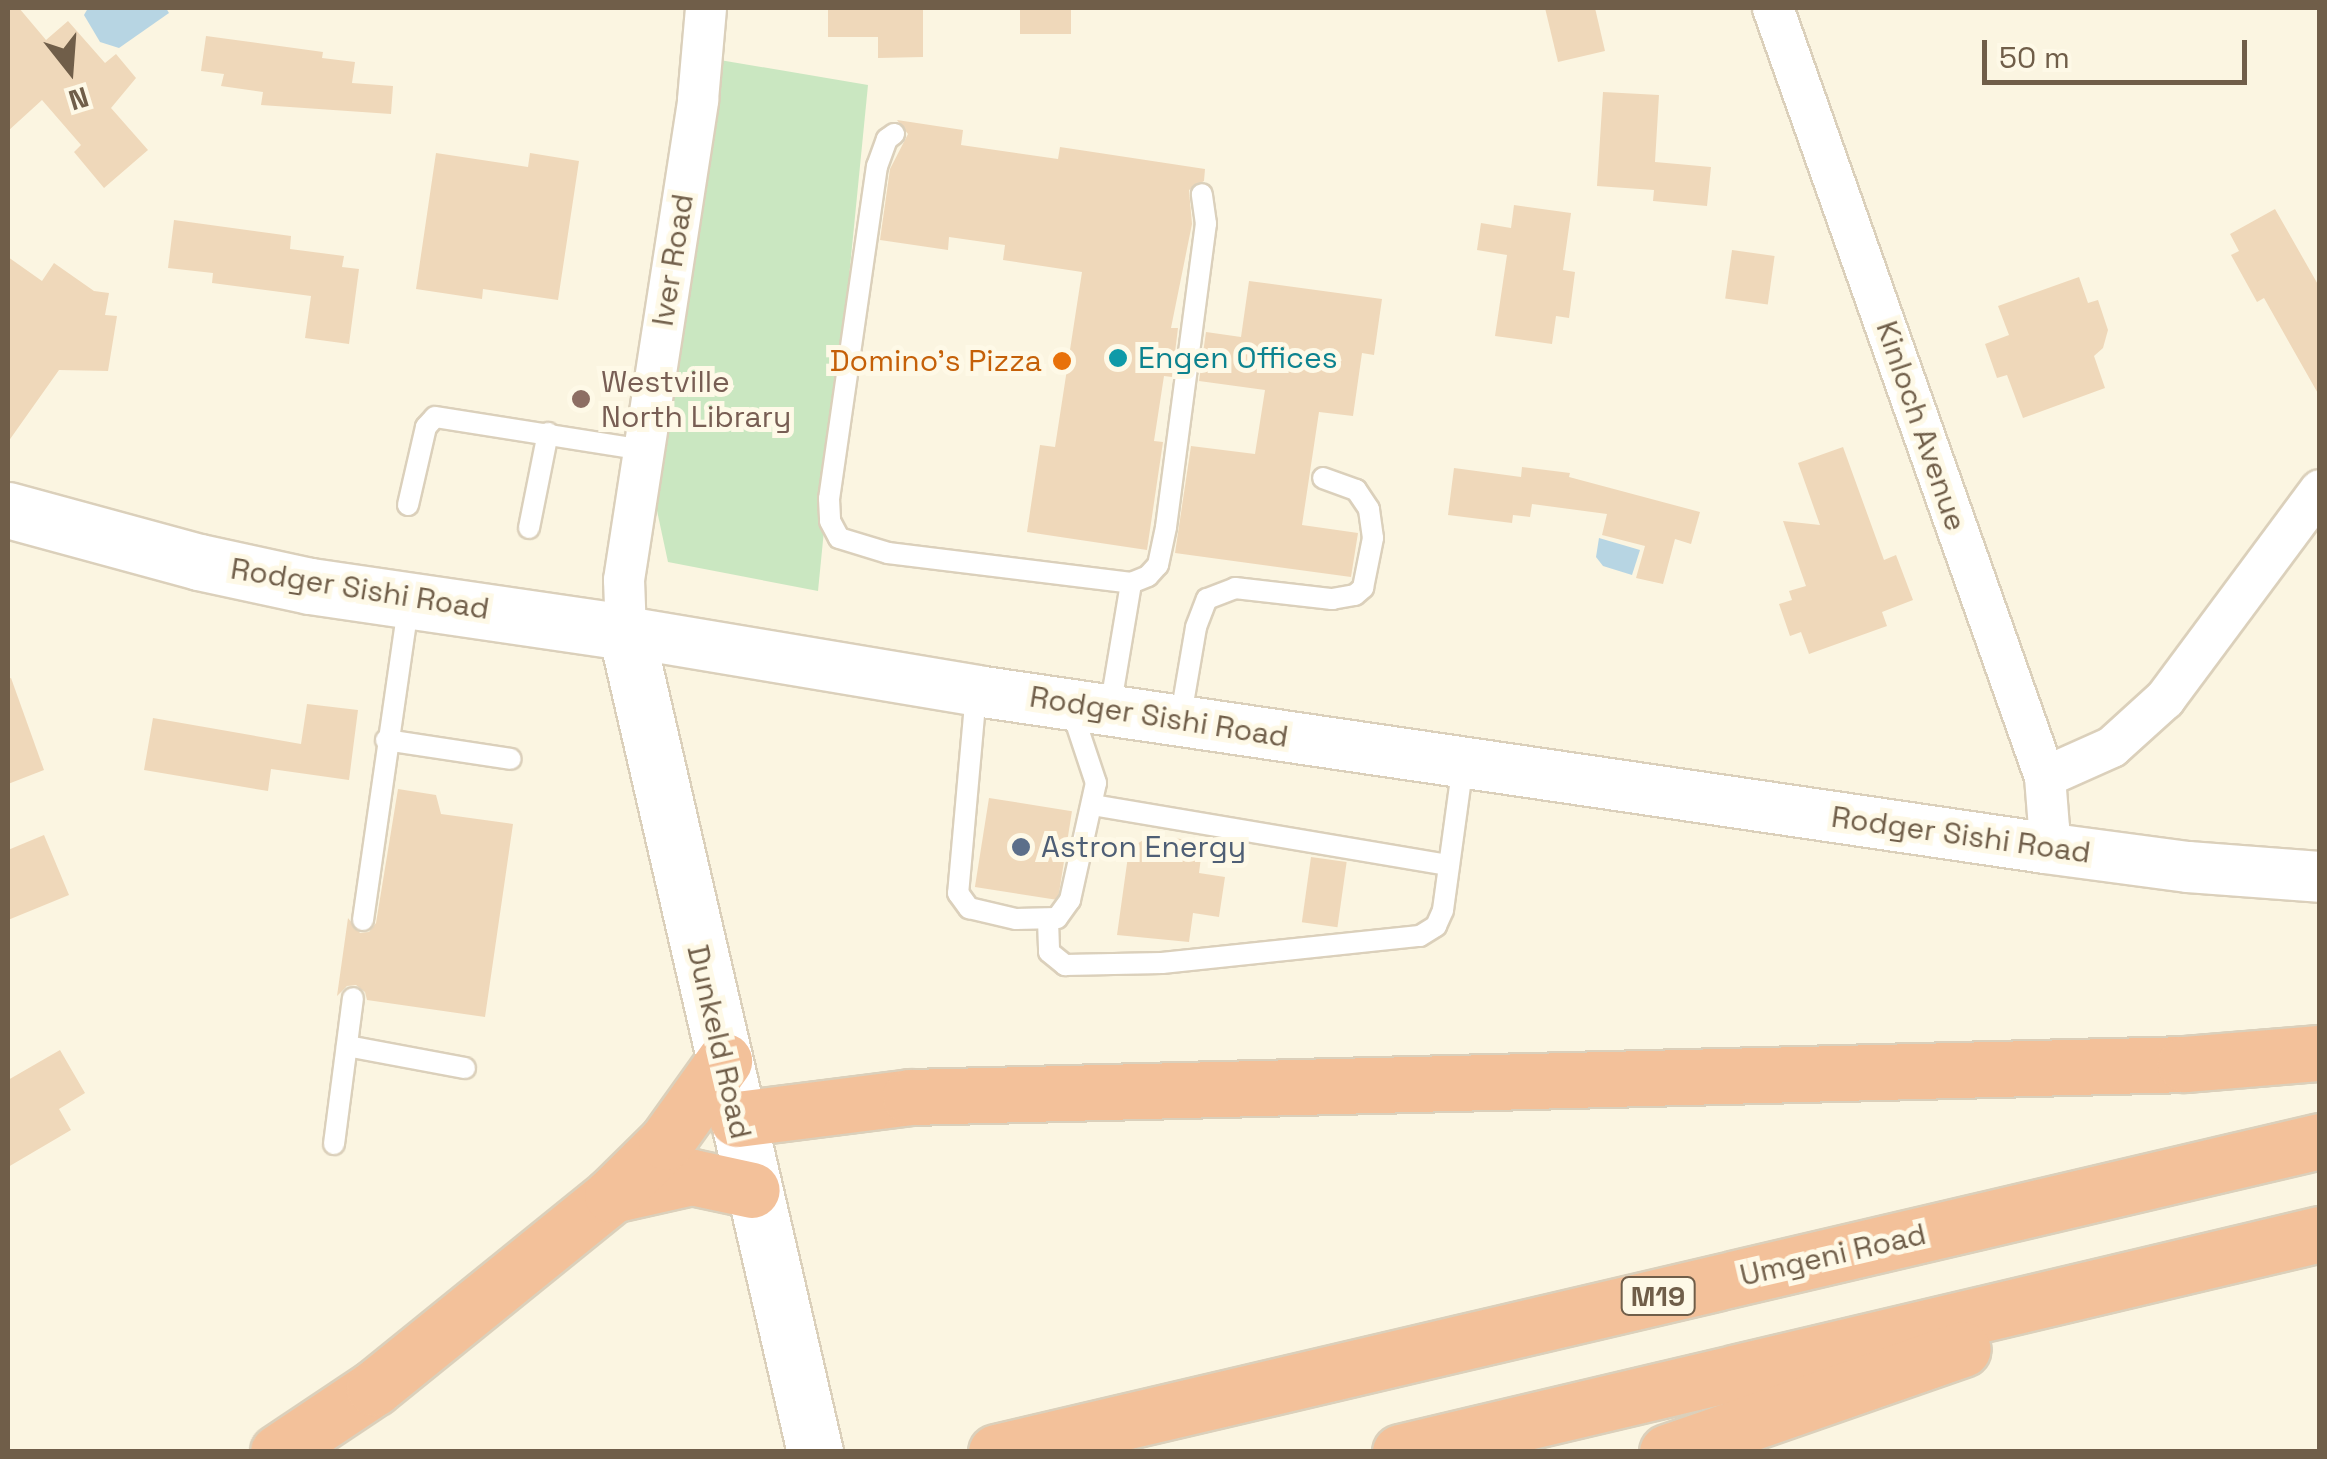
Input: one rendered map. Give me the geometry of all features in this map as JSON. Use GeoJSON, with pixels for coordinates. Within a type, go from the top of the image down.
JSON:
{"type":"FeatureCollection","features":[{"type":"Feature","properties":{"kind":"highway"},"geometry":{"type":"LineString","coordinates":[[737,1118],[910,1096],[2186,1064],[2320,1053]]}},
{"type":"Feature","properties":{"kind":"highway"},"geometry":{"type":"LineString","coordinates":[[278,1452],[374,1388],[612,1195],[666,1142],[724,1061]]}},
{"type":"Feature","properties":{"kind":"highway","name":"Umgeni Road"},"geometry":{"type":"LineString","coordinates":[[996,1452],[2320,1141]]}},
{"type":"Feature","properties":{"kind":"highway"},"geometry":{"type":"LineString","coordinates":[[612,1195],[692,1178],[752,1190]]}},
{"type":"Feature","properties":{"kind":"highway"},"geometry":{"type":"LineString","coordinates":[[1400,1452],[2320,1238]]}},
{"type":"Feature","properties":{"kind":"highway"},"geometry":{"type":"LineString","coordinates":[[1667,1452],[1992,1339],[2320,1238]]}},
{"type":"Feature","properties":{"kind":"main road","name":"Rodger Sishi Road"},"geometry":{"type":"LineString","coordinates":[[8,510],[199,562],[310,586],[626,632]]}},
{"type":"Feature","properties":{"kind":"main road","name":"Dunkeld Road"},"geometry":{"type":"LineString","coordinates":[[626,632],[815,1452]]}},
{"type":"Feature","properties":{"kind":"street","name":"Iver Road"},"geometry":{"type":"LineString","coordinates":[[626,632],[624,580],[698,100],[706,8]]}},
{"type":"Feature","properties":{"kind":"street","name":"Kinloch Avenue"},"geometry":{"type":"LineString","coordinates":[[1773,8],[2045,777],[2049,828],[2046,848]]}},
{"type":"Feature","properties":{"kind":"street"},"geometry":{"type":"LineString","coordinates":[[2045,777],[2112,747],[2165,698],[2320,490]]}},
{"type":"Feature","properties":{"kind":"street","name":"Rodger Sishi Road"},"geometry":{"type":"LineString","coordinates":[[626,632],[976,691],[2046,848],[2188,867],[2320,877]]}},
{"type":"Feature","properties":{"kind":"lane"},"geometry":{"type":"LineString","coordinates":[[894,134],[887,138],[877,166],[829,499],[830,520],[839,538],[888,553],[1131,583],[1148,576],[1162,549],[1206,224],[1202,194]]}},
{"type":"Feature","properties":{"kind":"lane"},"geometry":{"type":"LineString","coordinates":[[408,505],[426,428],[435,416],[644,450]]}},
{"type":"Feature","properties":{"kind":"lane"},"geometry":{"type":"LineString","coordinates":[[529,528],[548,433]]}},
{"type":"Feature","properties":{"kind":"lane"},"geometry":{"type":"LineString","coordinates":[[1180,721],[1196,626],[1207,598],[1235,588],[1332,599],[1363,588],[1373,538],[1370,509],[1356,490],[1323,478]]}},
{"type":"Feature","properties":{"kind":"lane"},"geometry":{"type":"LineString","coordinates":[[976,691],[958,893],[962,902],[976,910],[1048,920],[1064,912],[1070,900],[1096,784],[1090,706],[1131,583]]}},
{"type":"Feature","properties":{"kind":"lane"},"geometry":{"type":"LineString","coordinates":[[363,920],[386,740],[410,599]]}},
{"type":"Feature","properties":{"kind":"lane"},"geometry":{"type":"LineString","coordinates":[[386,740],[512,759]]}},
{"type":"Feature","properties":{"kind":"lane"},"geometry":{"type":"LineString","coordinates":[[1048,920],[1049,952],[1065,965],[1162,964],[1420,936],[1436,926],[1443,910],[1463,762]]}},
{"type":"Feature","properties":{"kind":"lane"},"geometry":{"type":"LineString","coordinates":[[1093,805],[1448,865]]}},
{"type":"Feature","properties":{"kind":"lane"},"geometry":{"type":"LineString","coordinates":[[334,1144],[353,998]]}},
{"type":"Feature","properties":{"kind":"lane"},"geometry":{"type":"LineString","coordinates":[[347,1046],[464,1068]]}},
{"type":"Feature","properties":{"kind":"green space"},"geometry":{"type":"Polygon","coordinates":[[[702,57],[868,85],[818,591],[668,562],[644,450],[702,57]]]}},
{"type":"Feature","properties":{"kind":"water"},"geometry":{"type":"Polygon","coordinates":[[[88,8],[166,8],[169,13],[119,48],[100,42],[84,15],[88,8]]]}},
{"type":"Feature","properties":{"kind":"water"},"geometry":{"type":"Polygon","coordinates":[[[1599,538],[1640,550],[1632,575],[1603,566],[1596,557],[1599,538]]]}},
{"type":"Feature","properties":{"kind":"building"},"geometry":{"type":"Polygon","coordinates":[[[8,8],[19,8],[46,40],[68,21],[105,63],[116,54],[136,78],[111,108],[148,150],[104,188],[74,152],[81,145],[42,100],[8,131],[8,8]]]}},
{"type":"Feature","properties":{"kind":"building"},"geometry":{"type":"Polygon","coordinates":[[[828,8],[923,8],[923,57],[878,58],[878,37],[828,37],[828,8]]]}},
{"type":"Feature","properties":{"kind":"building"},"geometry":{"type":"Polygon","coordinates":[[[1020,8],[1071,8],[1071,34],[1020,34],[1020,8]]]}},
{"type":"Feature","properties":{"kind":"building"},"geometry":{"type":"Polygon","coordinates":[[[1545,8],[1595,8],[1605,51],[1558,62],[1545,8]]]}},
{"type":"Feature","properties":{"kind":"building"},"geometry":{"type":"Polygon","coordinates":[[[206,36],[323,52],[322,58],[355,62],[352,83],[393,86],[391,114],[261,105],[263,92],[221,86],[224,74],[201,71],[206,36]]]}},
{"type":"Feature","properties":{"kind":"building"},"geometry":{"type":"Polygon","coordinates":[[[1603,92],[1659,95],[1655,162],[1711,167],[1707,206],[1653,201],[1654,190],[1597,186],[1603,92]]]}},
{"type":"Feature","properties":{"kind":"building","name":"Engen Offices"},"geometry":{"type":"Polygon","coordinates":[[[897,120],[963,130],[961,145],[1058,159],[1060,147],[1205,169],[1204,181],[1189,190],[1192,224],[1171,328],[1178,328],[1172,377],[1164,376],[1154,441],[1163,442],[1147,550],[1027,532],[1040,445],[1055,447],[1082,272],[1003,260],[1005,245],[949,237],[948,250],[880,240],[890,169],[908,134],[897,120]]]}},
{"type":"Feature","properties":{"kind":"building"},"geometry":{"type":"Polygon","coordinates":[[[436,153],[528,167],[530,153],[579,161],[558,300],[483,289],[482,299],[416,289],[436,153]]]}},
{"type":"Feature","properties":{"kind":"building"},"geometry":{"type":"Polygon","coordinates":[[[1514,205],[1571,213],[1563,270],[1575,272],[1569,318],[1556,316],[1552,344],[1495,336],[1507,255],[1477,250],[1481,223],[1511,228],[1514,205]]]}},
{"type":"Feature","properties":{"kind":"building"},"geometry":{"type":"Polygon","coordinates":[[[2275,209],[2320,288],[2320,397],[2264,298],[2257,302],[2231,255],[2239,251],[2230,234],[2275,209]]]}},
{"type":"Feature","properties":{"kind":"building"},"geometry":{"type":"Polygon","coordinates":[[[174,220],[291,236],[290,249],[344,256],[342,267],[359,269],[349,344],[305,338],[311,296],[212,283],[213,273],[168,268],[174,220]]]}},
{"type":"Feature","properties":{"kind":"building"},"geometry":{"type":"Polygon","coordinates":[[[1732,250],[1775,256],[1768,305],[1725,299],[1732,250]]]}},
{"type":"Feature","properties":{"kind":"building"},"geometry":{"type":"Polygon","coordinates":[[[8,257],[42,281],[54,263],[94,291],[109,293],[105,315],[117,316],[108,371],[59,370],[8,442],[8,257]]]}},
{"type":"Feature","properties":{"kind":"building"},"geometry":{"type":"Polygon","coordinates":[[[2079,277],[2088,303],[2098,300],[2108,330],[2103,348],[2094,356],[2105,388],[2023,418],[2007,375],[1997,378],[1985,344],[2009,335],[1998,306],[2079,277]]]}},
{"type":"Feature","properties":{"kind":"building"},"geometry":{"type":"Polygon","coordinates":[[[1249,281],[1382,299],[1374,355],[1362,353],[1353,416],[1319,412],[1302,525],[1358,533],[1351,577],[1175,553],[1191,446],[1255,454],[1265,390],[1199,381],[1206,332],[1241,337],[1249,281]]]}},
{"type":"Feature","properties":{"kind":"building"},"geometry":{"type":"Polygon","coordinates":[[[1843,447],[1884,560],[1896,555],[1913,600],[1882,612],[1887,626],[1809,654],[1801,632],[1790,636],[1779,604],[1792,600],[1789,591],[1806,586],[1783,521],[1820,525],[1798,463],[1843,447]]]}},
{"type":"Feature","properties":{"kind":"building"},"geometry":{"type":"Polygon","coordinates":[[[1522,467],[1570,473],[1569,477],[1700,512],[1691,544],[1675,539],[1663,584],[1636,578],[1645,546],[1602,535],[1607,514],[1532,504],[1530,517],[1513,515],[1512,523],[1448,515],[1454,468],[1521,477],[1522,467]]]}},
{"type":"Feature","properties":{"kind":"building"},"geometry":{"type":"Polygon","coordinates":[[[11,678],[44,770],[8,784],[8,679],[11,678]]]}},
{"type":"Feature","properties":{"kind":"building"},"geometry":{"type":"Polygon","coordinates":[[[307,704],[358,710],[349,780],[271,769],[268,791],[144,770],[153,718],[301,744],[307,704]]]}},
{"type":"Feature","properties":{"kind":"building"},"geometry":{"type":"Polygon","coordinates":[[[398,789],[436,795],[441,814],[513,824],[485,1017],[367,1000],[365,992],[356,985],[347,986],[337,996],[348,918],[360,933],[369,932],[376,923],[398,789]]]}},
{"type":"Feature","properties":{"kind":"building"},"geometry":{"type":"Polygon","coordinates":[[[989,798],[1072,811],[1058,900],[975,887],[989,798]]]}},
{"type":"Feature","properties":{"kind":"building"},"geometry":{"type":"Polygon","coordinates":[[[44,835],[69,895],[8,920],[8,850],[44,835]]]}},
{"type":"Feature","properties":{"kind":"building"},"geometry":{"type":"Polygon","coordinates":[[[1151,835],[1203,842],[1199,873],[1225,877],[1219,917],[1193,913],[1189,942],[1117,935],[1129,849],[1151,835]]]}},
{"type":"Feature","properties":{"kind":"building"},"geometry":{"type":"Polygon","coordinates":[[[1311,857],[1347,862],[1337,927],[1302,922],[1311,857]]]}},
{"type":"Feature","properties":{"kind":"building"},"geometry":{"type":"Polygon","coordinates":[[[60,1050],[85,1093],[59,1109],[71,1130],[8,1167],[8,1080],[60,1050]]]}},
{"type":"Feature","properties":{"kind":"place","name":"Engen Offices"},"geometry":{"type":"Point","coordinates":[1118,358]}},
{"type":"Feature","properties":{"kind":"place","name":"Domino's Pizza"},"geometry":{"type":"Point","coordinates":[1062,361]}},
{"type":"Feature","properties":{"kind":"place","name":"Westville North Library"},"geometry":{"type":"Point","coordinates":[581,399]}},
{"type":"Feature","properties":{"kind":"place","name":"Astron Energy"},"geometry":{"type":"Point","coordinates":[1021,847]}}]}
